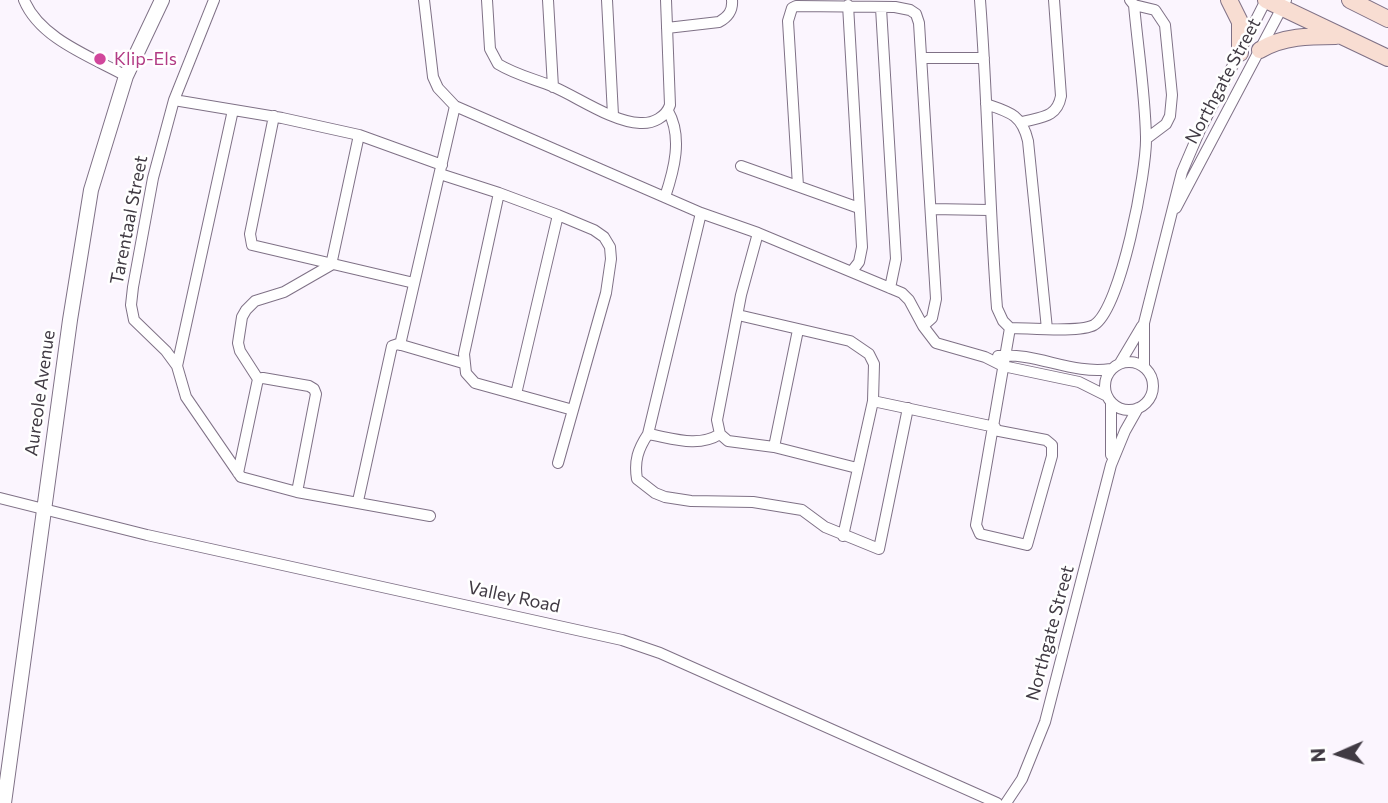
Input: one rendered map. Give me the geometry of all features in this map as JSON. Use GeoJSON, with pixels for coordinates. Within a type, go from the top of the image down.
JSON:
{"type":"FeatureCollection","features":[{"type":"Feature","properties":{"kind":"main road"},"geometry":{"type":"LineString","coordinates":[[1229,0],[1240,22],[1240,53]]}},
{"type":"Feature","properties":{"kind":"main road"},"geometry":{"type":"LineString","coordinates":[[1266,0],[1285,4],[1388,58]]}},
{"type":"Feature","properties":{"kind":"main road"},"geometry":{"type":"LineString","coordinates":[[1350,0],[1385,17]]}},
{"type":"Feature","properties":{"kind":"main road"},"geometry":{"type":"LineString","coordinates":[[1367,0],[1385,17]]}},
{"type":"Feature","properties":{"kind":"main road"},"geometry":{"type":"LineString","coordinates":[[1260,50],[1291,38],[1342,36]]}},
{"type":"Feature","properties":{"kind":"street"},"geometry":{"type":"LineString","coordinates":[[24,0],[41,25],[55,37],[126,76]]}},
{"type":"Feature","properties":{"kind":"street","name":"Aureole Avenue"},"geometry":{"type":"LineString","coordinates":[[4,803],[43,509],[91,190],[126,76],[162,0]]}},
{"type":"Feature","properties":{"kind":"street","name":"Tarentaal Street"},"geometry":{"type":"LineString","coordinates":[[214,0],[174,100],[153,178],[131,304],[134,320],[166,351],[177,366],[186,397],[238,473]]}},
{"type":"Feature","properties":{"kind":"street"},"geometry":{"type":"LineString","coordinates":[[424,0],[433,76],[438,88],[454,106],[701,213],[758,233],[891,288],[909,300],[923,326],[936,343],[944,347],[1070,374],[1136,362],[1149,372],[1153,387],[1147,402],[1138,408],[1126,410],[1070,374]]}},
{"type":"Feature","properties":{"kind":"street"},"geometry":{"type":"LineString","coordinates":[[487,0],[490,49],[498,64],[612,115],[639,123],[651,122],[668,111],[670,105],[666,0]]}},
{"type":"Feature","properties":{"kind":"street"},"geometry":{"type":"LineString","coordinates":[[548,0],[553,87]]}},
{"type":"Feature","properties":{"kind":"street"},"geometry":{"type":"LineString","coordinates":[[607,0],[612,115]]}},
{"type":"Feature","properties":{"kind":"street"},"geometry":{"type":"LineString","coordinates":[[667,28],[719,22],[727,18],[733,7],[732,0]]}},
{"type":"Feature","properties":{"kind":"street"},"geometry":{"type":"LineString","coordinates":[[980,0],[985,58],[989,210],[997,309],[1010,328],[1082,329],[1092,326],[1101,318],[1110,304],[1128,248],[1146,139],[1132,2],[1154,10],[1166,25],[1172,95],[1170,116],[1166,124],[1146,139]]}},
{"type":"Feature","properties":{"kind":"street"},"geometry":{"type":"LineString","coordinates":[[1022,122],[1052,115],[1059,107],[1062,96],[1055,0]]}},
{"type":"Feature","properties":{"kind":"street","name":"Northgate Street"},"geometry":{"type":"LineString","coordinates":[[1144,366],[1144,323],[1181,172],[1266,0]]}},
{"type":"Feature","properties":{"kind":"street"},"geometry":{"type":"LineString","coordinates":[[798,186],[788,21],[792,8],[816,2],[881,8],[895,3],[911,10],[916,14],[919,23],[922,58],[936,304],[932,318],[923,326]]}},
{"type":"Feature","properties":{"kind":"street","name":"Northgate Street"},"geometry":{"type":"LineString","coordinates":[[1171,216],[1285,4]]}},
{"type":"Feature","properties":{"kind":"street"},"geometry":{"type":"LineString","coordinates":[[848,5],[861,256],[852,271]]}},
{"type":"Feature","properties":{"kind":"street"},"geometry":{"type":"LineString","coordinates":[[881,8],[897,259],[891,288]]}},
{"type":"Feature","properties":{"kind":"street"},"geometry":{"type":"LineString","coordinates":[[922,58],[985,58]]}},
{"type":"Feature","properties":{"kind":"street"},"geometry":{"type":"LineString","coordinates":[[174,100],[274,116],[359,135],[558,215],[604,237],[610,247],[611,259],[606,293],[558,463]]}},
{"type":"Feature","properties":{"kind":"street"},"geometry":{"type":"LineString","coordinates":[[986,104],[1003,110],[1022,122],[1028,141],[1047,329]]}},
{"type":"Feature","properties":{"kind":"street"},"geometry":{"type":"LineString","coordinates":[[400,345],[454,106]]}},
{"type":"Feature","properties":{"kind":"street"},"geometry":{"type":"LineString","coordinates":[[177,366],[233,110]]}},
{"type":"Feature","properties":{"kind":"street"},"geometry":{"type":"LineString","coordinates":[[665,197],[674,171],[676,141],[674,122],[668,111]]}},
{"type":"Feature","properties":{"kind":"street"},"geometry":{"type":"LineString","coordinates":[[274,116],[251,242],[257,248],[415,284]]}},
{"type":"Feature","properties":{"kind":"street"},"geometry":{"type":"LineString","coordinates":[[359,135],[331,265],[284,292],[255,301],[242,317],[238,343],[240,351],[258,379],[238,473],[245,480],[297,492],[430,516]]}},
{"type":"Feature","properties":{"kind":"street"},"geometry":{"type":"LineString","coordinates":[[741,166],[859,208]]}},
{"type":"Feature","properties":{"kind":"street"},"geometry":{"type":"LineString","coordinates":[[499,193],[463,363],[466,373],[475,383],[573,410]]}},
{"type":"Feature","properties":{"kind":"street"},"geometry":{"type":"LineString","coordinates":[[930,209],[989,210]]}},
{"type":"Feature","properties":{"kind":"street"},"geometry":{"type":"LineString","coordinates":[[701,213],[648,434],[635,467],[637,479],[665,497],[691,501],[753,502],[794,508],[810,514],[825,527],[843,536],[879,548],[908,408]]}},
{"type":"Feature","properties":{"kind":"street"},"geometry":{"type":"LineString","coordinates":[[516,394],[558,215]]}},
{"type":"Feature","properties":{"kind":"street"},"geometry":{"type":"LineString","coordinates":[[758,233],[737,316],[717,420],[720,435],[729,441],[774,447],[857,468]]}},
{"type":"Feature","properties":{"kind":"street"},"geometry":{"type":"LineString","coordinates":[[737,316],[850,341],[869,354],[874,364],[873,401],[843,536]]}},
{"type":"Feature","properties":{"kind":"street","name":"Northgate Street"},"geometry":{"type":"LineString","coordinates":[[1116,366],[1144,323]]}},
{"type":"Feature","properties":{"kind":"street"},"geometry":{"type":"LineString","coordinates":[[873,401],[908,408],[994,428],[1046,440],[1052,444],[1052,456],[1027,545],[986,536],[977,531],[978,516],[994,428],[1010,328]]}},
{"type":"Feature","properties":{"kind":"street"},"geometry":{"type":"LineString","coordinates":[[774,447],[799,330]]}},
{"type":"Feature","properties":{"kind":"street"},"geometry":{"type":"LineString","coordinates":[[358,501],[392,346],[400,345],[463,363]]}},
{"type":"Feature","properties":{"kind":"street"},"geometry":{"type":"LineString","coordinates":[[1109,400],[1105,380],[1116,366]]}},
{"type":"Feature","properties":{"kind":"street"},"geometry":{"type":"LineString","coordinates":[[258,379],[309,386],[316,394],[297,492]]}},
{"type":"Feature","properties":{"kind":"street","name":"Northgate Street"},"geometry":{"type":"LineString","coordinates":[[1109,400],[1111,465]]}},
{"type":"Feature","properties":{"kind":"street","name":"Northgate Street"},"geometry":{"type":"LineString","coordinates":[[1006,803],[1022,779],[1045,722],[1111,465],[1138,408]]}},
{"type":"Feature","properties":{"kind":"street"},"geometry":{"type":"LineString","coordinates":[[648,434],[699,442],[720,435]]}},
{"type":"Feature","properties":{"kind":"street","name":"Valley Road"},"geometry":{"type":"LineString","coordinates":[[0,498],[159,538],[622,640],[660,653],[997,803]]}},
{"type":"Feature","properties":{"kind":"place","name":"Klip-Els"},"geometry":{"type":"Point","coordinates":[100,59]}}]}
